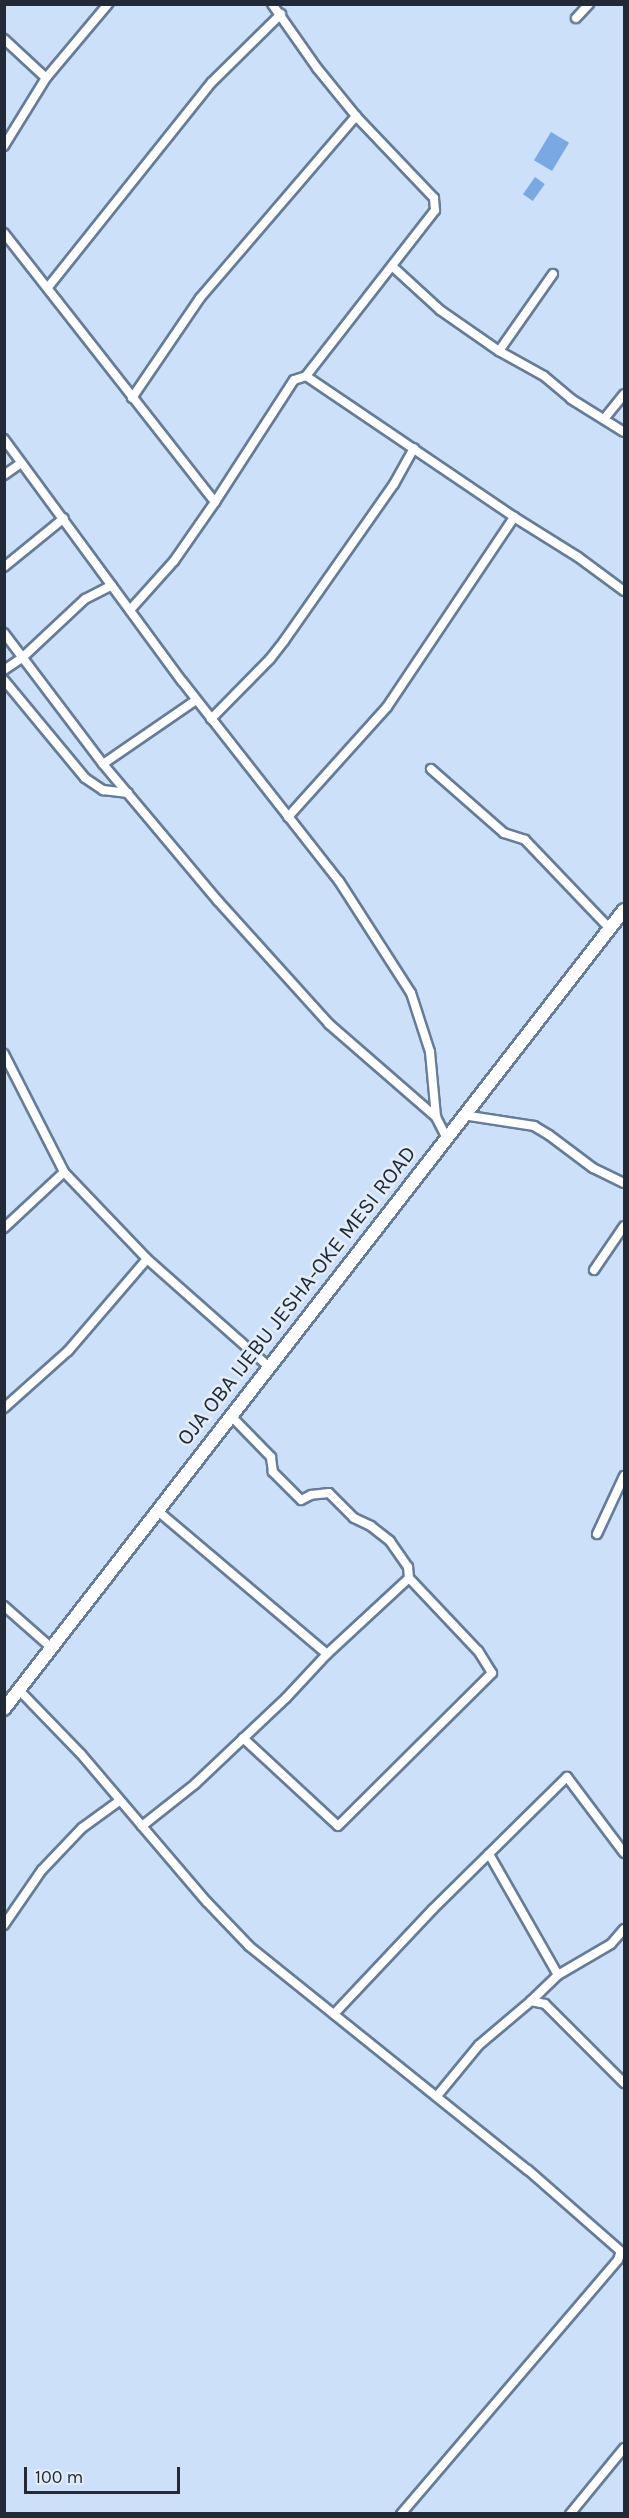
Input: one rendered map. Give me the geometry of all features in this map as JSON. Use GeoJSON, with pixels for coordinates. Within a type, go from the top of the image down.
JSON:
{"type":"FeatureCollection","features":[{"type":"Feature","properties":{"kind":"main road","name":"OJA OBA IJEBU JESHA-OKE MESI ROAD"},"geometry":{"type":"LineString","coordinates":[[4,1709],[53,1649],[463,1115],[624,910]]}},
{"type":"Feature","properties":{"kind":"street"},"geometry":{"type":"LineString","coordinates":[[4,146],[46,78],[108,4]]}},
{"type":"Feature","properties":{"kind":"street"},"geometry":{"type":"LineString","coordinates":[[130,610],[174,561],[294,380],[306,376],[435,210],[434,198],[356,116],[317,68],[272,4]]}},
{"type":"Feature","properties":{"kind":"street"},"geometry":{"type":"LineString","coordinates":[[576,18],[589,4]]}},
{"type":"Feature","properties":{"kind":"street"},"geometry":{"type":"LineString","coordinates":[[49,286],[212,82],[281,14]]}},
{"type":"Feature","properties":{"kind":"street"},"geometry":{"type":"LineString","coordinates":[[4,39],[46,78]]}},
{"type":"Feature","properties":{"kind":"street"},"geometry":{"type":"LineString","coordinates":[[132,398],[200,298],[356,116]]}},
{"type":"Feature","properties":{"kind":"street"},"geometry":{"type":"LineString","coordinates":[[4,233],[49,286],[132,398],[215,502]]}},
{"type":"Feature","properties":{"kind":"street"},"geometry":{"type":"LineString","coordinates":[[392,266],[440,310],[499,351],[544,376],[572,399],[624,432]]}},
{"type":"Feature","properties":{"kind":"street"},"geometry":{"type":"LineString","coordinates":[[499,351],[552,274]]}},
{"type":"Feature","properties":{"kind":"street"},"geometry":{"type":"LineString","coordinates":[[306,376],[514,517],[578,557],[624,591]]}},
{"type":"Feature","properties":{"kind":"street"},"geometry":{"type":"LineString","coordinates":[[604,419],[624,394]]}},
{"type":"Feature","properties":{"kind":"street"},"geometry":{"type":"LineString","coordinates":[[4,439],[196,700],[339,881],[411,993],[430,1052],[436,1117]]}},
{"type":"Feature","properties":{"kind":"street"},"geometry":{"type":"LineString","coordinates":[[211,719],[277,650],[394,484],[414,448]]}},
{"type":"Feature","properties":{"kind":"street"},"geometry":{"type":"LineString","coordinates":[[4,475],[21,463]]}},
{"type":"Feature","properties":{"kind":"street"},"geometry":{"type":"LineString","coordinates":[[288,817],[387,707],[514,517]]}},
{"type":"Feature","properties":{"kind":"street"},"geometry":{"type":"LineString","coordinates":[[4,567],[64,518]]}},
{"type":"Feature","properties":{"kind":"street"},"geometry":{"type":"LineString","coordinates":[[4,670],[23,657],[85,599],[112,585]]}},
{"type":"Feature","properties":{"kind":"street"},"geometry":{"type":"LineString","coordinates":[[4,633],[103,764],[218,902],[328,1024],[436,1117],[447,1137]]}},
{"type":"Feature","properties":{"kind":"street"},"geometry":{"type":"LineString","coordinates":[[4,680],[85,778],[103,790],[128,793]]}},
{"type":"Feature","properties":{"kind":"street"},"geometry":{"type":"LineString","coordinates":[[103,764],[196,700]]}},
{"type":"Feature","properties":{"kind":"street"},"geometry":{"type":"LineString","coordinates":[[431,769],[504,833],[525,840],[609,928]]}},
{"type":"Feature","properties":{"kind":"street"},"geometry":{"type":"LineString","coordinates":[[5,1057],[64,1172],[147,1259],[270,1368]]}},
{"type":"Feature","properties":{"kind":"street"},"geometry":{"type":"LineString","coordinates":[[463,1115],[534,1126],[593,1168],[624,1183]]}},
{"type":"Feature","properties":{"kind":"street"},"geometry":{"type":"LineString","coordinates":[[4,1228],[64,1172]]}},
{"type":"Feature","properties":{"kind":"street"},"geometry":{"type":"LineString","coordinates":[[594,1270],[624,1226]]}},
{"type":"Feature","properties":{"kind":"street"},"geometry":{"type":"LineString","coordinates":[[4,1408],[68,1351],[147,1259]]}},
{"type":"Feature","properties":{"kind":"street"},"geometry":{"type":"LineString","coordinates":[[232,1417],[271,1457],[273,1472],[301,1500],[311,1495],[329,1493],[354,1518],[371,1526],[390,1541],[408,1567],[409,1578],[478,1651],[492,1673],[338,1826],[243,1738]]}},
{"type":"Feature","properties":{"kind":"street"},"geometry":{"type":"LineString","coordinates":[[597,1534],[624,1476]]}},
{"type":"Feature","properties":{"kind":"street"},"geometry":{"type":"LineString","coordinates":[[159,1512],[327,1654]]}},
{"type":"Feature","properties":{"kind":"street"},"geometry":{"type":"LineString","coordinates":[[142,1826],[195,1784],[327,1654],[409,1578]]}},
{"type":"Feature","properties":{"kind":"street"},"geometry":{"type":"LineString","coordinates":[[4,1606],[53,1649]]}},
{"type":"Feature","properties":{"kind":"street"},"geometry":{"type":"LineString","coordinates":[[19,1690],[81,1754],[207,1902],[249,1946],[528,2170],[622,2253],[401,2514]]}},
{"type":"Feature","properties":{"kind":"street"},"geometry":{"type":"LineString","coordinates":[[334,2014],[567,1777],[624,1853]]}},
{"type":"Feature","properties":{"kind":"street"},"geometry":{"type":"LineString","coordinates":[[4,1925],[42,1870],[82,1828],[119,1800]]}},
{"type":"Feature","properties":{"kind":"street"},"geometry":{"type":"LineString","coordinates":[[489,1854],[558,1975]]}},
{"type":"Feature","properties":{"kind":"street"},"geometry":{"type":"LineString","coordinates":[[437,2096],[479,2045],[558,1975],[611,1944],[624,1929]]}},
{"type":"Feature","properties":{"kind":"street"},"geometry":{"type":"LineString","coordinates":[[531,2001],[545,2004],[624,2084]]}},
{"type":"Feature","properties":{"kind":"street"},"geometry":{"type":"LineString","coordinates":[[570,2514],[624,2448]]}},
{"type":"Feature","properties":{"kind":"water"},"geometry":{"type":"Polygon","coordinates":[[[551,132],[569,143],[552,171],[534,160],[551,132]]]}},
{"type":"Feature","properties":{"kind":"water"},"geometry":{"type":"Polygon","coordinates":[[[535,177],[545,184],[533,201],[523,194],[535,177]]]}}]}
